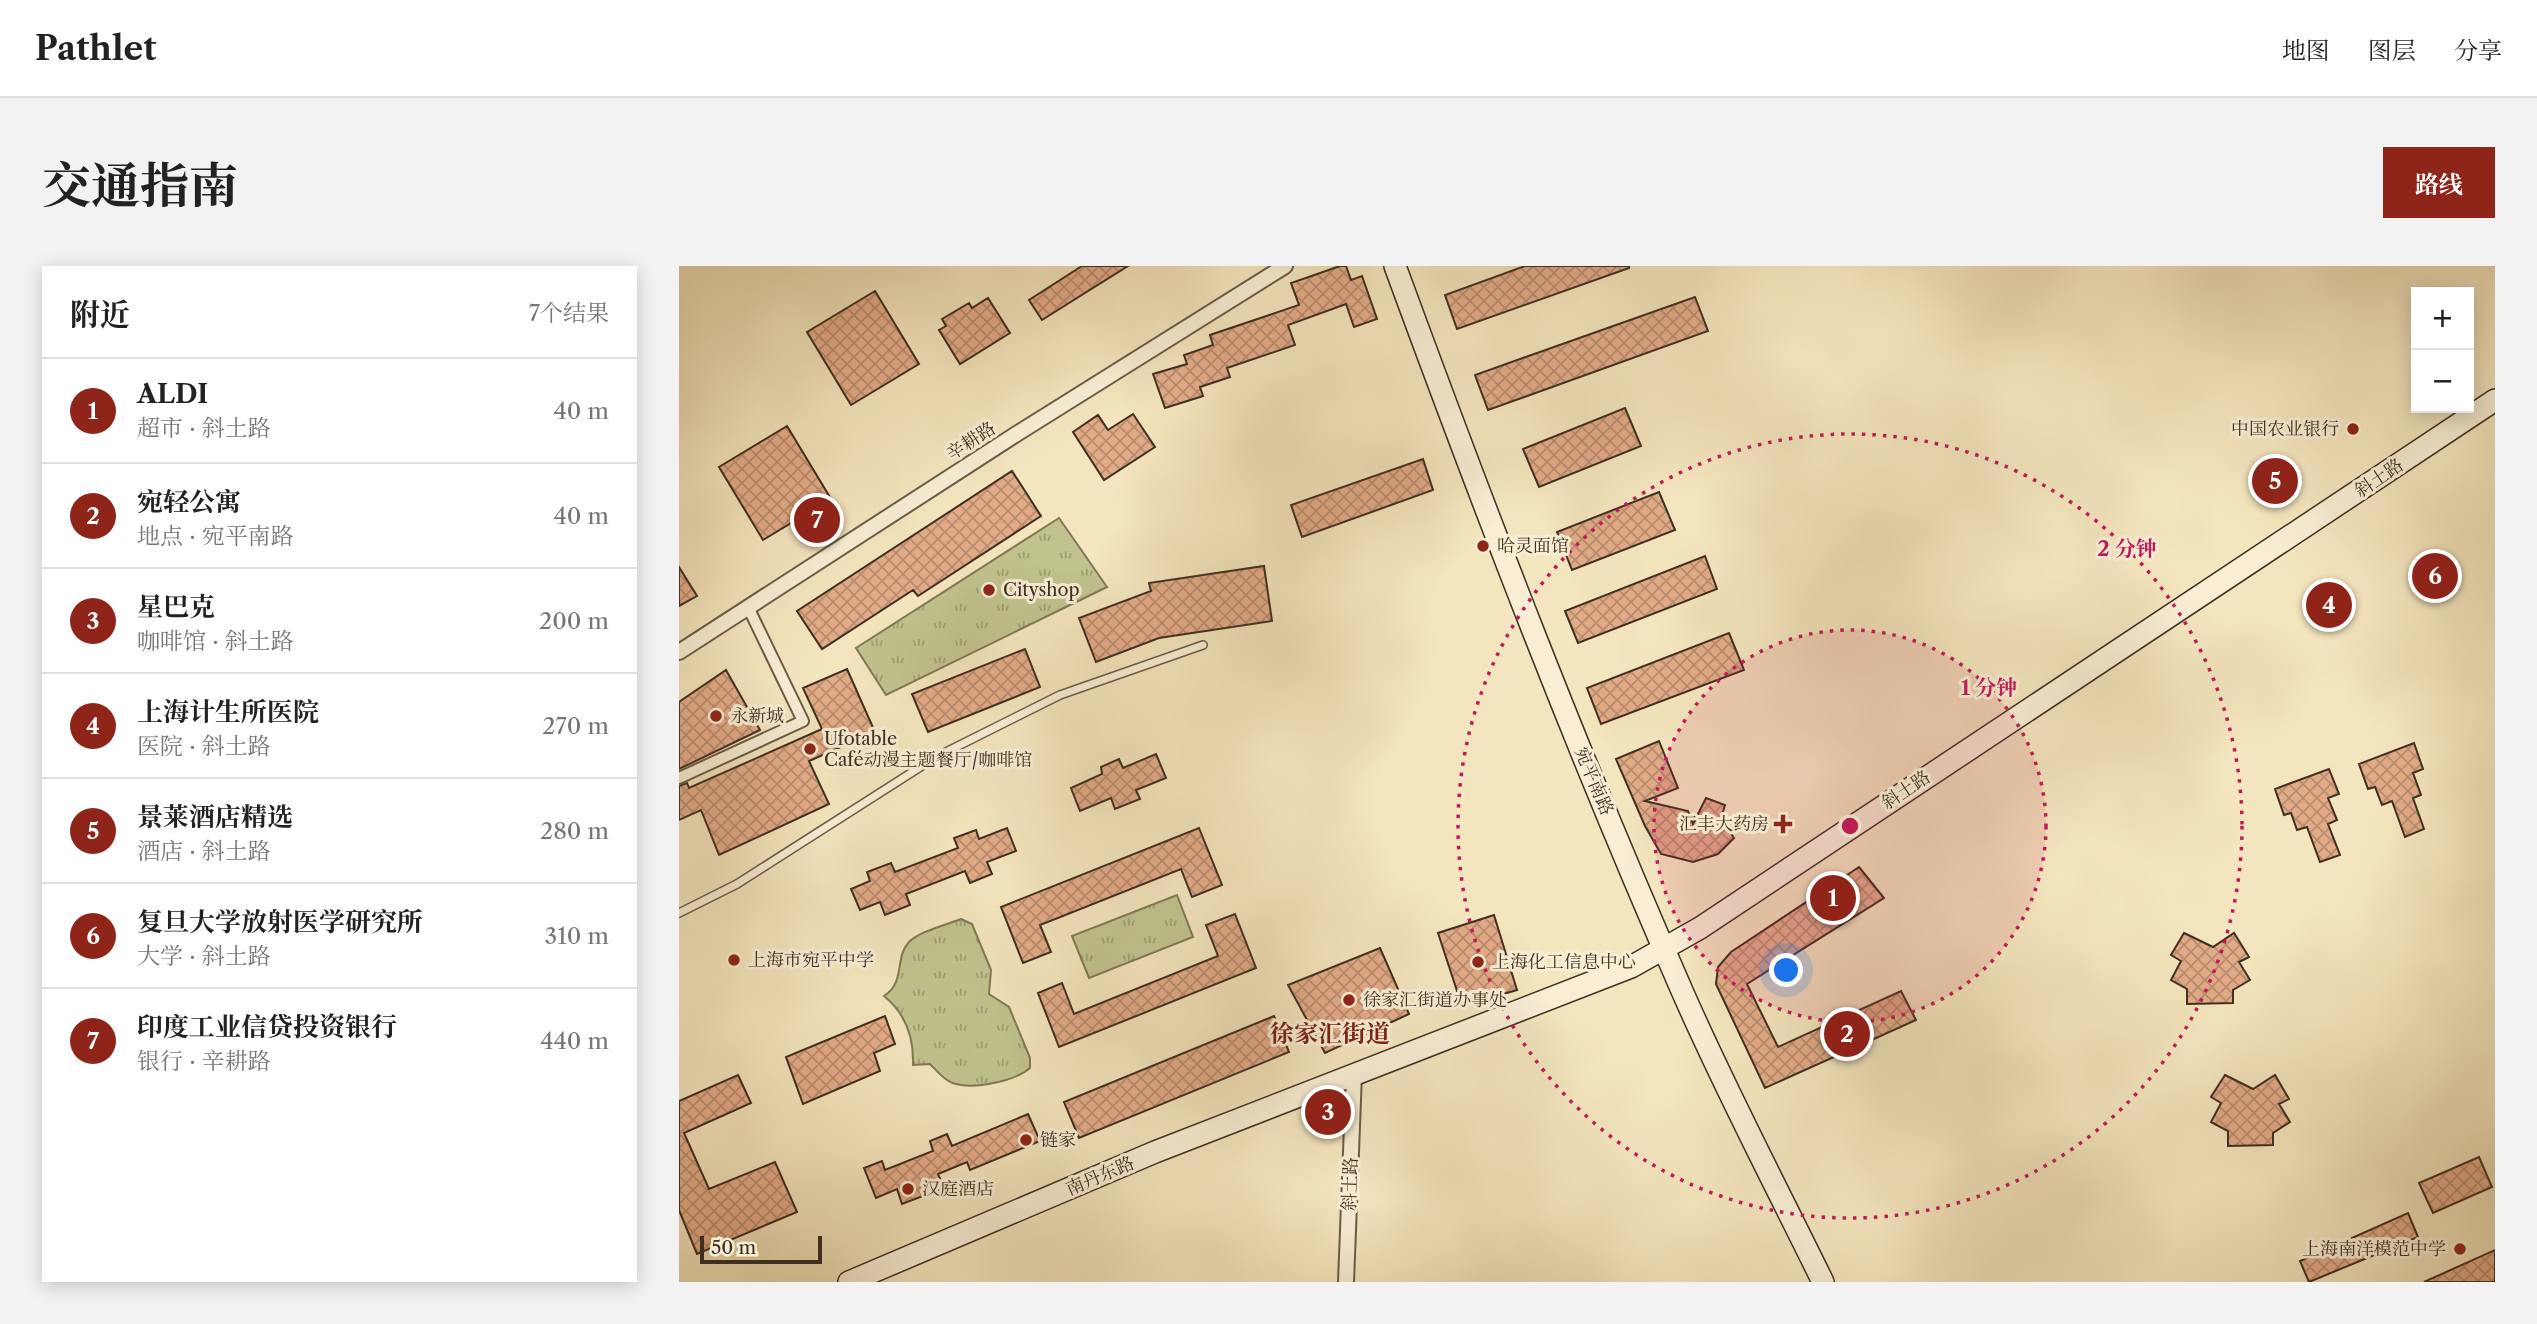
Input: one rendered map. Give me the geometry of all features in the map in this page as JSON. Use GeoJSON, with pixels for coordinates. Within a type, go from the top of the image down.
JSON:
{"type":"FeatureCollection","features":[{"type":"Feature","properties":{"kind":"main road","name":"宛平南路"},"geometry":{"type":"LineString","coordinates":[[1395,266],[1504,564],[1664,948],[1823,1282]]}},
{"type":"Feature","properties":{"kind":"main road","name":"斜土路"},"geometry":{"type":"LineString","coordinates":[[1354,1074],[1631,967],[1699,928],[2195,597],[2311,525],[2495,400]]}},
{"type":"Feature","properties":{"kind":"main road","name":"南丹东路"},"geometry":{"type":"LineString","coordinates":[[849,1282],[1155,1152],[1354,1074]]}},
{"type":"Feature","properties":{"kind":"street","name":"辛耕路"},"geometry":{"type":"LineString","coordinates":[[679,652],[1285,266]]}},
{"type":"Feature","properties":{"kind":"street"},"geometry":{"type":"LineString","coordinates":[[679,778],[803,721],[748,607]]}},
{"type":"Feature","properties":{"kind":"street","name":"斜土路"},"geometry":{"type":"LineString","coordinates":[[1346,1282],[1354,1074]]}},
{"type":"Feature","properties":{"kind":"lane"},"geometry":{"type":"LineString","coordinates":[[679,913],[777,860],[936,757],[1060,695],[1203,645]]}},
{"type":"Feature","properties":{"kind":"green space"},"geometry":{"type":"Polygon","coordinates":[[[1059,518],[1107,587],[886,695],[856,648],[1059,518]]]}},
{"type":"Feature","properties":{"kind":"green space"},"geometry":{"type":"Polygon","coordinates":[[[1177,895],[1193,937],[1089,978],[1072,936],[1177,895]]]}},
{"type":"Feature","properties":{"kind":"green space"},"geometry":{"type":"Polygon","coordinates":[[[961,919],[972,924],[991,970],[989,994],[1009,1007],[1030,1058],[1030,1068],[1023,1073],[995,1083],[956,1084],[945,1079],[930,1064],[913,1065],[907,1026],[898,1010],[884,996],[895,984],[902,955],[909,942],[926,931],[961,919]]]}},
{"type":"Feature","properties":{"kind":"building"},"geometry":{"type":"Polygon","coordinates":[[[1082,266],[1128,266],[1042,320],[1029,300],[1082,266]]]}},
{"type":"Feature","properties":{"kind":"building"},"geometry":{"type":"Polygon","coordinates":[[[1346,266],[1351,280],[1362,276],[1377,319],[1354,327],[1346,304],[1288,325],[1295,345],[1227,368],[1230,377],[1200,387],[1203,396],[1165,408],[1153,374],[1187,364],[1184,355],[1213,345],[1210,335],[1299,305],[1291,283],[1346,266]]]}},
{"type":"Feature","properties":{"kind":"building"},"geometry":{"type":"Polygon","coordinates":[[[1525,266],[1629,268],[1457,329],[1445,295],[1525,266]]]}},
{"type":"Feature","properties":{"kind":"building"},"geometry":{"type":"Polygon","coordinates":[[[875,291],[919,364],[851,405],[807,332],[875,291]]]}},
{"type":"Feature","properties":{"kind":"building"},"geometry":{"type":"Polygon","coordinates":[[[1695,297],[1708,331],[1488,410],[1475,375],[1695,297]]]}},
{"type":"Feature","properties":{"kind":"building"},"geometry":{"type":"Polygon","coordinates":[[[988,298],[1010,333],[960,364],[939,330],[946,326],[942,319],[969,303],[972,308],[988,298]]]}},
{"type":"Feature","properties":{"kind":"building"},"geometry":{"type":"Polygon","coordinates":[[[1625,408],[1641,446],[1539,487],[1523,449],[1625,408]]]}},
{"type":"Feature","properties":{"kind":"building"},"geometry":{"type":"Polygon","coordinates":[[[1133,414],[1155,447],[1104,480],[1073,432],[1098,415],[1108,430],[1133,414]]]}},
{"type":"Feature","properties":{"kind":"building"},"geometry":{"type":"Polygon","coordinates":[[[787,426],[831,499],[763,540],[719,467],[787,426]]]}},
{"type":"Feature","properties":{"kind":"building"},"geometry":{"type":"Polygon","coordinates":[[[1423,459],[1433,490],[1302,537],[1291,505],[1423,459]]]}},
{"type":"Feature","properties":{"kind":"building"},"geometry":{"type":"Polygon","coordinates":[[[1012,471],[1041,516],[918,596],[913,590],[822,649],[797,611],[1012,471]]]}},
{"type":"Feature","properties":{"kind":"building"},"geometry":{"type":"Polygon","coordinates":[[[1659,492],[1675,530],[1572,570],[1557,532],[1659,492]]]}},
{"type":"Feature","properties":{"kind":"building"},"geometry":{"type":"Polygon","coordinates":[[[1705,556],[1717,589],[1578,643],[1565,611],[1705,556]]]}},
{"type":"Feature","properties":{"kind":"building"},"geometry":{"type":"Polygon","coordinates":[[[1264,566],[1272,621],[1159,638],[1096,662],[1079,618],[1151,591],[1149,583],[1264,566]]]}},
{"type":"Feature","properties":{"kind":"building"},"geometry":{"type":"Polygon","coordinates":[[[679,567],[697,596],[679,606],[679,567]]]}},
{"type":"Feature","properties":{"kind":"building"},"geometry":{"type":"Polygon","coordinates":[[[1729,633],[1744,670],[1601,724],[1587,688],[1729,633]]]}},
{"type":"Feature","properties":{"kind":"building"},"geometry":{"type":"Polygon","coordinates":[[[1025,649],[1040,687],[928,732],[912,694],[1025,649]]]}},
{"type":"Feature","properties":{"kind":"building"},"geometry":{"type":"Polygon","coordinates":[[[847,669],[875,732],[809,761],[829,804],[719,855],[701,810],[679,820],[679,786],[687,783],[689,788],[822,729],[803,688],[847,669]]]}},
{"type":"Feature","properties":{"kind":"building","name":"永新城"},"geometry":{"type":"Polygon","coordinates":[[[726,670],[760,730],[679,769],[679,702],[726,670]]]}},
{"type":"Feature","properties":{"kind":"building"},"geometry":{"type":"Polygon","coordinates":[[[1659,741],[1678,788],[1645,801],[1688,811],[1693,824],[1706,798],[1725,805],[1721,818],[1734,838],[1718,854],[1693,862],[1661,854],[1645,826],[1616,759],[1659,741]]]}},
{"type":"Feature","properties":{"kind":"building"},"geometry":{"type":"Polygon","coordinates":[[[2414,743],[2423,769],[2413,773],[2421,795],[2413,798],[2424,829],[2405,837],[2392,801],[2382,805],[2375,787],[2368,789],[2359,764],[2414,743]]]}},
{"type":"Feature","properties":{"kind":"building"},"geometry":{"type":"Polygon","coordinates":[[[1156,754],[1166,778],[1136,790],[1140,799],[1115,809],[1111,798],[1080,811],[1071,788],[1102,774],[1101,767],[1119,759],[1123,768],[1156,754]]]}},
{"type":"Feature","properties":{"kind":"building"},"geometry":{"type":"Polygon","coordinates":[[[2329,769],[2339,794],[2328,798],[2337,820],[2328,824],[2340,855],[2320,862],[2307,827],[2297,830],[2291,813],[2284,815],[2275,789],[2329,769]]]}},
{"type":"Feature","properties":{"kind":"building"},"geometry":{"type":"Polygon","coordinates":[[[1007,828],[1016,851],[987,862],[992,874],[970,883],[965,871],[906,894],[910,905],[885,915],[880,902],[860,910],[851,889],[870,881],[867,872],[891,863],[895,872],[958,848],[954,838],[976,830],[979,839],[1007,828]]]}},
{"type":"Feature","properties":{"kind":"building"},"geometry":{"type":"Polygon","coordinates":[[[1199,828],[1222,885],[1192,897],[1181,869],[1040,925],[1051,952],[1023,963],[1001,907],[1199,828]]]}},
{"type":"Feature","properties":{"kind":"building"},"geometry":{"type":"Polygon","coordinates":[[[1859,867],[1884,898],[1747,984],[1778,1047],[1901,991],[1916,1020],[1765,1088],[1716,984],[1718,967],[1731,952],[1859,867]]]}},
{"type":"Feature","properties":{"kind":"building"},"geometry":{"type":"Polygon","coordinates":[[[1235,914],[1256,968],[1059,1047],[1038,993],[1062,983],[1074,1014],[1218,956],[1206,925],[1235,914]]]}},
{"type":"Feature","properties":{"kind":"building","name":"上海化工信息中心"},"geometry":{"type":"Polygon","coordinates":[[[1494,915],[1517,990],[1462,1006],[1438,933],[1494,915]]]}},
{"type":"Feature","properties":{"kind":"building"},"geometry":{"type":"Polygon","coordinates":[[[2184,933],[2213,947],[2234,933],[2249,957],[2239,962],[2250,980],[2233,990],[2233,1003],[2187,1004],[2187,989],[2171,980],[2181,961],[2171,955],[2184,933]]]}},
{"type":"Feature","properties":{"kind":"building","name":"徐家汇街道办事处"},"geometry":{"type":"Polygon","coordinates":[[[1380,948],[1409,1014],[1325,1053],[1288,985],[1380,948]]]}},
{"type":"Feature","properties":{"kind":"building"},"geometry":{"type":"Polygon","coordinates":[[[885,1016],[895,1044],[874,1053],[880,1071],[803,1104],[786,1057],[885,1016]]]}},
{"type":"Feature","properties":{"kind":"building"},"geometry":{"type":"Polygon","coordinates":[[[1274,1016],[1289,1052],[1079,1138],[1064,1102],[1274,1016]]]}},
{"type":"Feature","properties":{"kind":"building"},"geometry":{"type":"Polygon","coordinates":[[[738,1075],[751,1103],[684,1133],[709,1189],[775,1162],[797,1212],[697,1254],[679,1210],[679,1101],[738,1075]]]}},
{"type":"Feature","properties":{"kind":"building"},"geometry":{"type":"Polygon","coordinates":[[[2225,1075],[2253,1089],[2275,1075],[2289,1099],[2279,1104],[2290,1122],[2273,1133],[2273,1145],[2228,1146],[2228,1131],[2211,1122],[2221,1103],[2211,1097],[2225,1075]]]}},
{"type":"Feature","properties":{"kind":"building"},"geometry":{"type":"Polygon","coordinates":[[[1028,1114],[1040,1141],[970,1170],[967,1162],[938,1174],[944,1188],[902,1204],[897,1189],[876,1198],[864,1168],[882,1161],[885,1170],[933,1151],[930,1141],[947,1134],[952,1146],[1028,1114]]]}},
{"type":"Feature","properties":{"kind":"building"},"geometry":{"type":"Polygon","coordinates":[[[2479,1157],[2492,1187],[2433,1213],[2419,1183],[2479,1157]]]}},
{"type":"Feature","properties":{"kind":"building"},"geometry":{"type":"Polygon","coordinates":[[[2408,1213],[2418,1237],[2309,1282],[2300,1261],[2408,1213]]]}},
{"type":"Feature","properties":{"kind":"building"},"geometry":{"type":"Polygon","coordinates":[[[2495,1250],[2495,1282],[2424,1282],[2495,1250]]]}},
{"type":"Feature","properties":{"kind":"place","name":"中国农业银行"},"geometry":{"type":"Point","coordinates":[2353,429]}},
{"type":"Feature","properties":{"kind":"place","name":"景莱酒店精选"},"geometry":{"type":"Point","coordinates":[2275,481]}},
{"type":"Feature","properties":{"kind":"place","name":"印度工业信贷投资银行"},"geometry":{"type":"Point","coordinates":[817,520]}},
{"type":"Feature","properties":{"kind":"place","name":"哈灵面馆"},"geometry":{"type":"Point","coordinates":[1483,546]}},
{"type":"Feature","properties":{"kind":"place","name":"复旦大学放射医学研究所"},"geometry":{"type":"Point","coordinates":[2435,576]}},
{"type":"Feature","properties":{"kind":"place","name":"Cityshop"},"geometry":{"type":"Point","coordinates":[989,590]}},
{"type":"Feature","properties":{"kind":"place","name":"上海计生所医院"},"geometry":{"type":"Point","coordinates":[2329,605]}},
{"type":"Feature","properties":{"kind":"place","name":"永新城"},"geometry":{"type":"Point","coordinates":[716,716]}},
{"type":"Feature","properties":{"kind":"place","name":"Ufotable Café动漫主题餐厅/咖啡馆"},"geometry":{"type":"Point","coordinates":[810,749]}},
{"type":"Feature","properties":{"kind":"place","name":"汇丰大药房"},"geometry":{"type":"Point","coordinates":[1783,824]}},
{"type":"Feature","properties":{"kind":"place","name":"ALDI"},"geometry":{"type":"Point","coordinates":[1833,898]}},
{"type":"Feature","properties":{"kind":"place","name":"上海市宛平中学"},"geometry":{"type":"Point","coordinates":[734,960]}},
{"type":"Feature","properties":{"kind":"place","name":"上海化工信息中心"},"geometry":{"type":"Point","coordinates":[1478,962]}},
{"type":"Feature","properties":{"kind":"place","name":"徐家汇街道办事处"},"geometry":{"type":"Point","coordinates":[1349,1000]}},
{"type":"Feature","properties":{"kind":"place","name":"宛轻公寓"},"geometry":{"type":"Point","coordinates":[1847,1034]}},
{"type":"Feature","properties":{"kind":"place","name":"星巴克"},"geometry":{"type":"Point","coordinates":[1328,1112]}},
{"type":"Feature","properties":{"kind":"place","name":"链家"},"geometry":{"type":"Point","coordinates":[1026,1140]}},
{"type":"Feature","properties":{"kind":"place","name":"汉庭酒店"},"geometry":{"type":"Point","coordinates":[908,1189]}},
{"type":"Feature","properties":{"kind":"place","name":"上海南洋模范中学"},"geometry":{"type":"Point","coordinates":[2460,1249]}},
{"type":"Feature","properties":{"kind":"district","name":"徐家汇街道"},"geometry":{"type":"Point","coordinates":[1330,1034]}}]}
